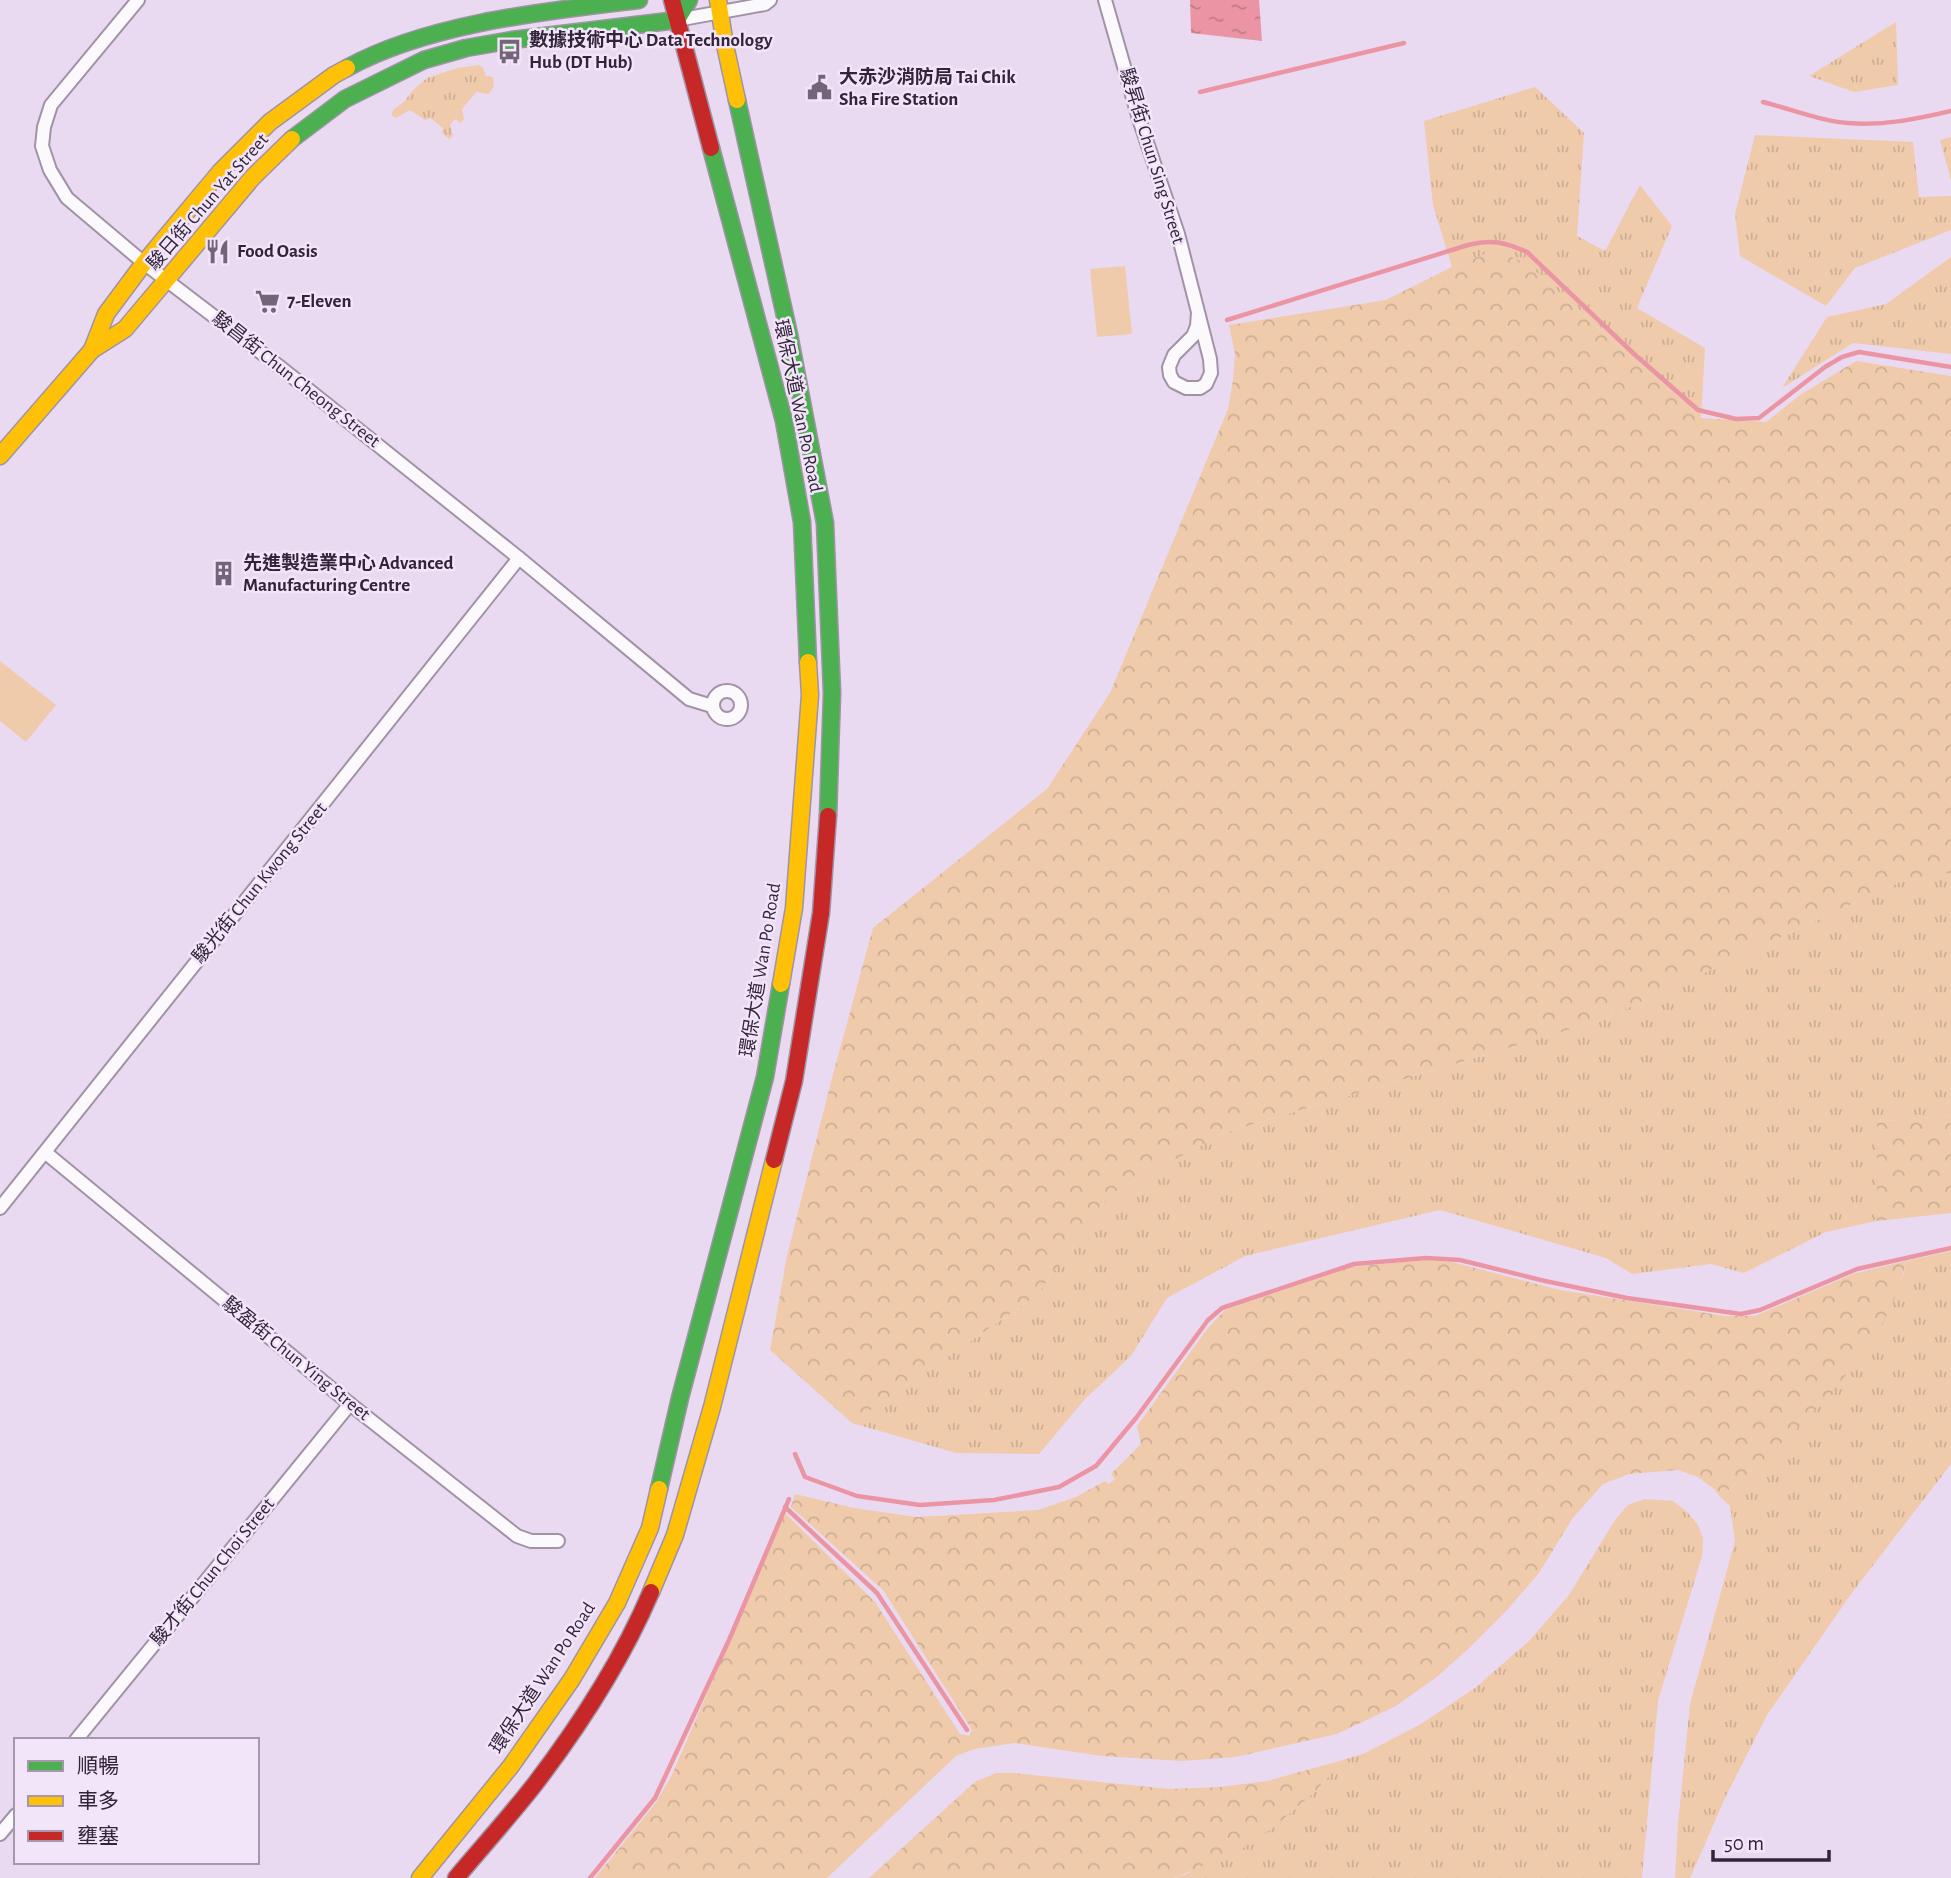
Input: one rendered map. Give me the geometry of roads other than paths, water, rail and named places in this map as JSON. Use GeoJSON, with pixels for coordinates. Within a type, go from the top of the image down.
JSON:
{"type":"FeatureCollection","features":[{"type":"Feature","properties":{"kind":"main road","name":"駿日街 Chun Yat Street"},"geometry":{"type":"LineString","coordinates":[[92,350],[106,314],[144,262],[220,172],[270,122],[334,75],[370,55],[415,40],[585,3],[639,0]]}},
{"type":"Feature","properties":{"kind":"main road","name":"環保大道 Wan Po Road"},"geometry":{"type":"LineString","coordinates":[[420,1878],[511,1766],[572,1679],[617,1603],[650,1528],[680,1398],[765,1077],[794,908],[810,695],[802,522],[784,421],[672,0]]}},
{"type":"Feature","properties":{"kind":"main road"},"geometry":{"type":"LineString","coordinates":[[677,20],[689,0]]}},
{"type":"Feature","properties":{"kind":"main road","name":"環保大道 Wan Po Road"},"geometry":{"type":"LineString","coordinates":[[456,1878],[535,1784],[597,1695],[643,1611],[675,1535],[712,1407],[794,1081],[821,912],[829,804],[832,693],[825,523],[789,334],[725,45],[719,6]]}},
{"type":"Feature","properties":{"kind":"main road","name":"駿日街 Chun Yat Street"},"geometry":{"type":"LineString","coordinates":[[0,456],[92,350],[125,329],[253,177],[294,137],[345,99],[424,60],[466,48],[677,20]]}},
{"type":"Feature","properties":{"kind":"street","name":"駿昌街 Chun Cheong Street"},"geometry":{"type":"LineString","coordinates":[[138,0],[51,105],[44,127],[42,146],[50,170],[66,198],[519,558],[689,699],[712,706]]}},
{"type":"Feature","properties":{"kind":"street","name":"駿日街 Chun Yat Street"},"geometry":{"type":"LineString","coordinates":[[677,20],[719,6],[765,4],[770,0]]}},
{"type":"Feature","properties":{"kind":"street","name":"駿昇街 Chun Sing Street"},"geometry":{"type":"LineString","coordinates":[[1105,0],[1139,119],[1178,234],[1198,312],[1210,359],[1211,373],[1206,384],[1200,388],[1186,388],[1174,382],[1169,368],[1174,355],[1193,336],[1198,312]]}},
{"type":"Feature","properties":{"kind":"street","name":"駿光街 Chun Kwong Street"},"geometry":{"type":"LineString","coordinates":[[0,1208],[519,558]]}},
{"type":"Feature","properties":{"kind":"street","name":"駿盈街 Chun Ying Street"},"geometry":{"type":"LineString","coordinates":[[46,1153],[350,1404],[517,1536],[531,1541],[558,1541]]}},
{"type":"Feature","properties":{"kind":"street","name":"駿才街 Chun Choi Street"},"geometry":{"type":"LineString","coordinates":[[78,1738],[350,1404]]}},
{"type":"Feature","properties":{"kind":"street"},"geometry":{"type":"LineString","coordinates":[[0,1834],[14,1817]]}},
{"type":"Feature","properties":{"kind":"water"},"geometry":{"type":"Polygon","coordinates":[[[1190,0],[1259,0],[1262,41],[1191,33],[1190,0]]]}},
{"type":"Feature","properties":{"kind":"waterway"},"geometry":{"type":"LineString","coordinates":[[1200,92],[1404,43]]}},
{"type":"Feature","properties":{"kind":"waterway"},"geometry":{"type":"LineString","coordinates":[[1763,102],[1827,120],[1861,124],[1900,121],[1951,111]]}},
{"type":"Feature","properties":{"kind":"waterway"},"geometry":{"type":"LineString","coordinates":[[1227,320],[1468,245],[1491,242],[1527,252],[1633,353],[1698,410],[1736,419],[1759,418],[1825,367],[1842,357],[1859,352],[1951,367]]}},
{"type":"Feature","properties":{"kind":"waterway"},"geometry":{"type":"LineString","coordinates":[[795,1454],[805,1477],[857,1496],[920,1505],[994,1500],[1059,1487],[1096,1466],[1136,1418],[1208,1320],[1222,1308],[1354,1264],[1426,1258],[1460,1260],[1627,1298],[1741,1314],[1760,1310],[1857,1269],[1951,1248]]}},
{"type":"Feature","properties":{"kind":"waterway"},"geometry":{"type":"LineString","coordinates":[[590,1878],[655,1798],[729,1640],[789,1499]]}},
{"type":"Feature","properties":{"kind":"waterway"},"geometry":{"type":"LineString","coordinates":[[785,1507],[877,1593],[967,1730]]}},
{"type":"Feature","properties":{"kind":"place","name":"數據技術中心 Data Technology Hub (DT Hub)"},"geometry":{"type":"Point","coordinates":[509,51]}},
{"type":"Feature","properties":{"kind":"place","name":"大赤沙消防局 Tai Chik Sha Fire Station"},"geometry":{"type":"Point","coordinates":[819,88]}},
{"type":"Feature","properties":{"kind":"place","name":"Food Oasis"},"geometry":{"type":"Point","coordinates":[217,251]}},
{"type":"Feature","properties":{"kind":"place","name":"7-Eleven"},"geometry":{"type":"Point","coordinates":[267,301]}},
{"type":"Feature","properties":{"kind":"place","name":"先進製造業中心 Advanced Manufacturing Centre"},"geometry":{"type":"Point","coordinates":[223,574]}}]}
